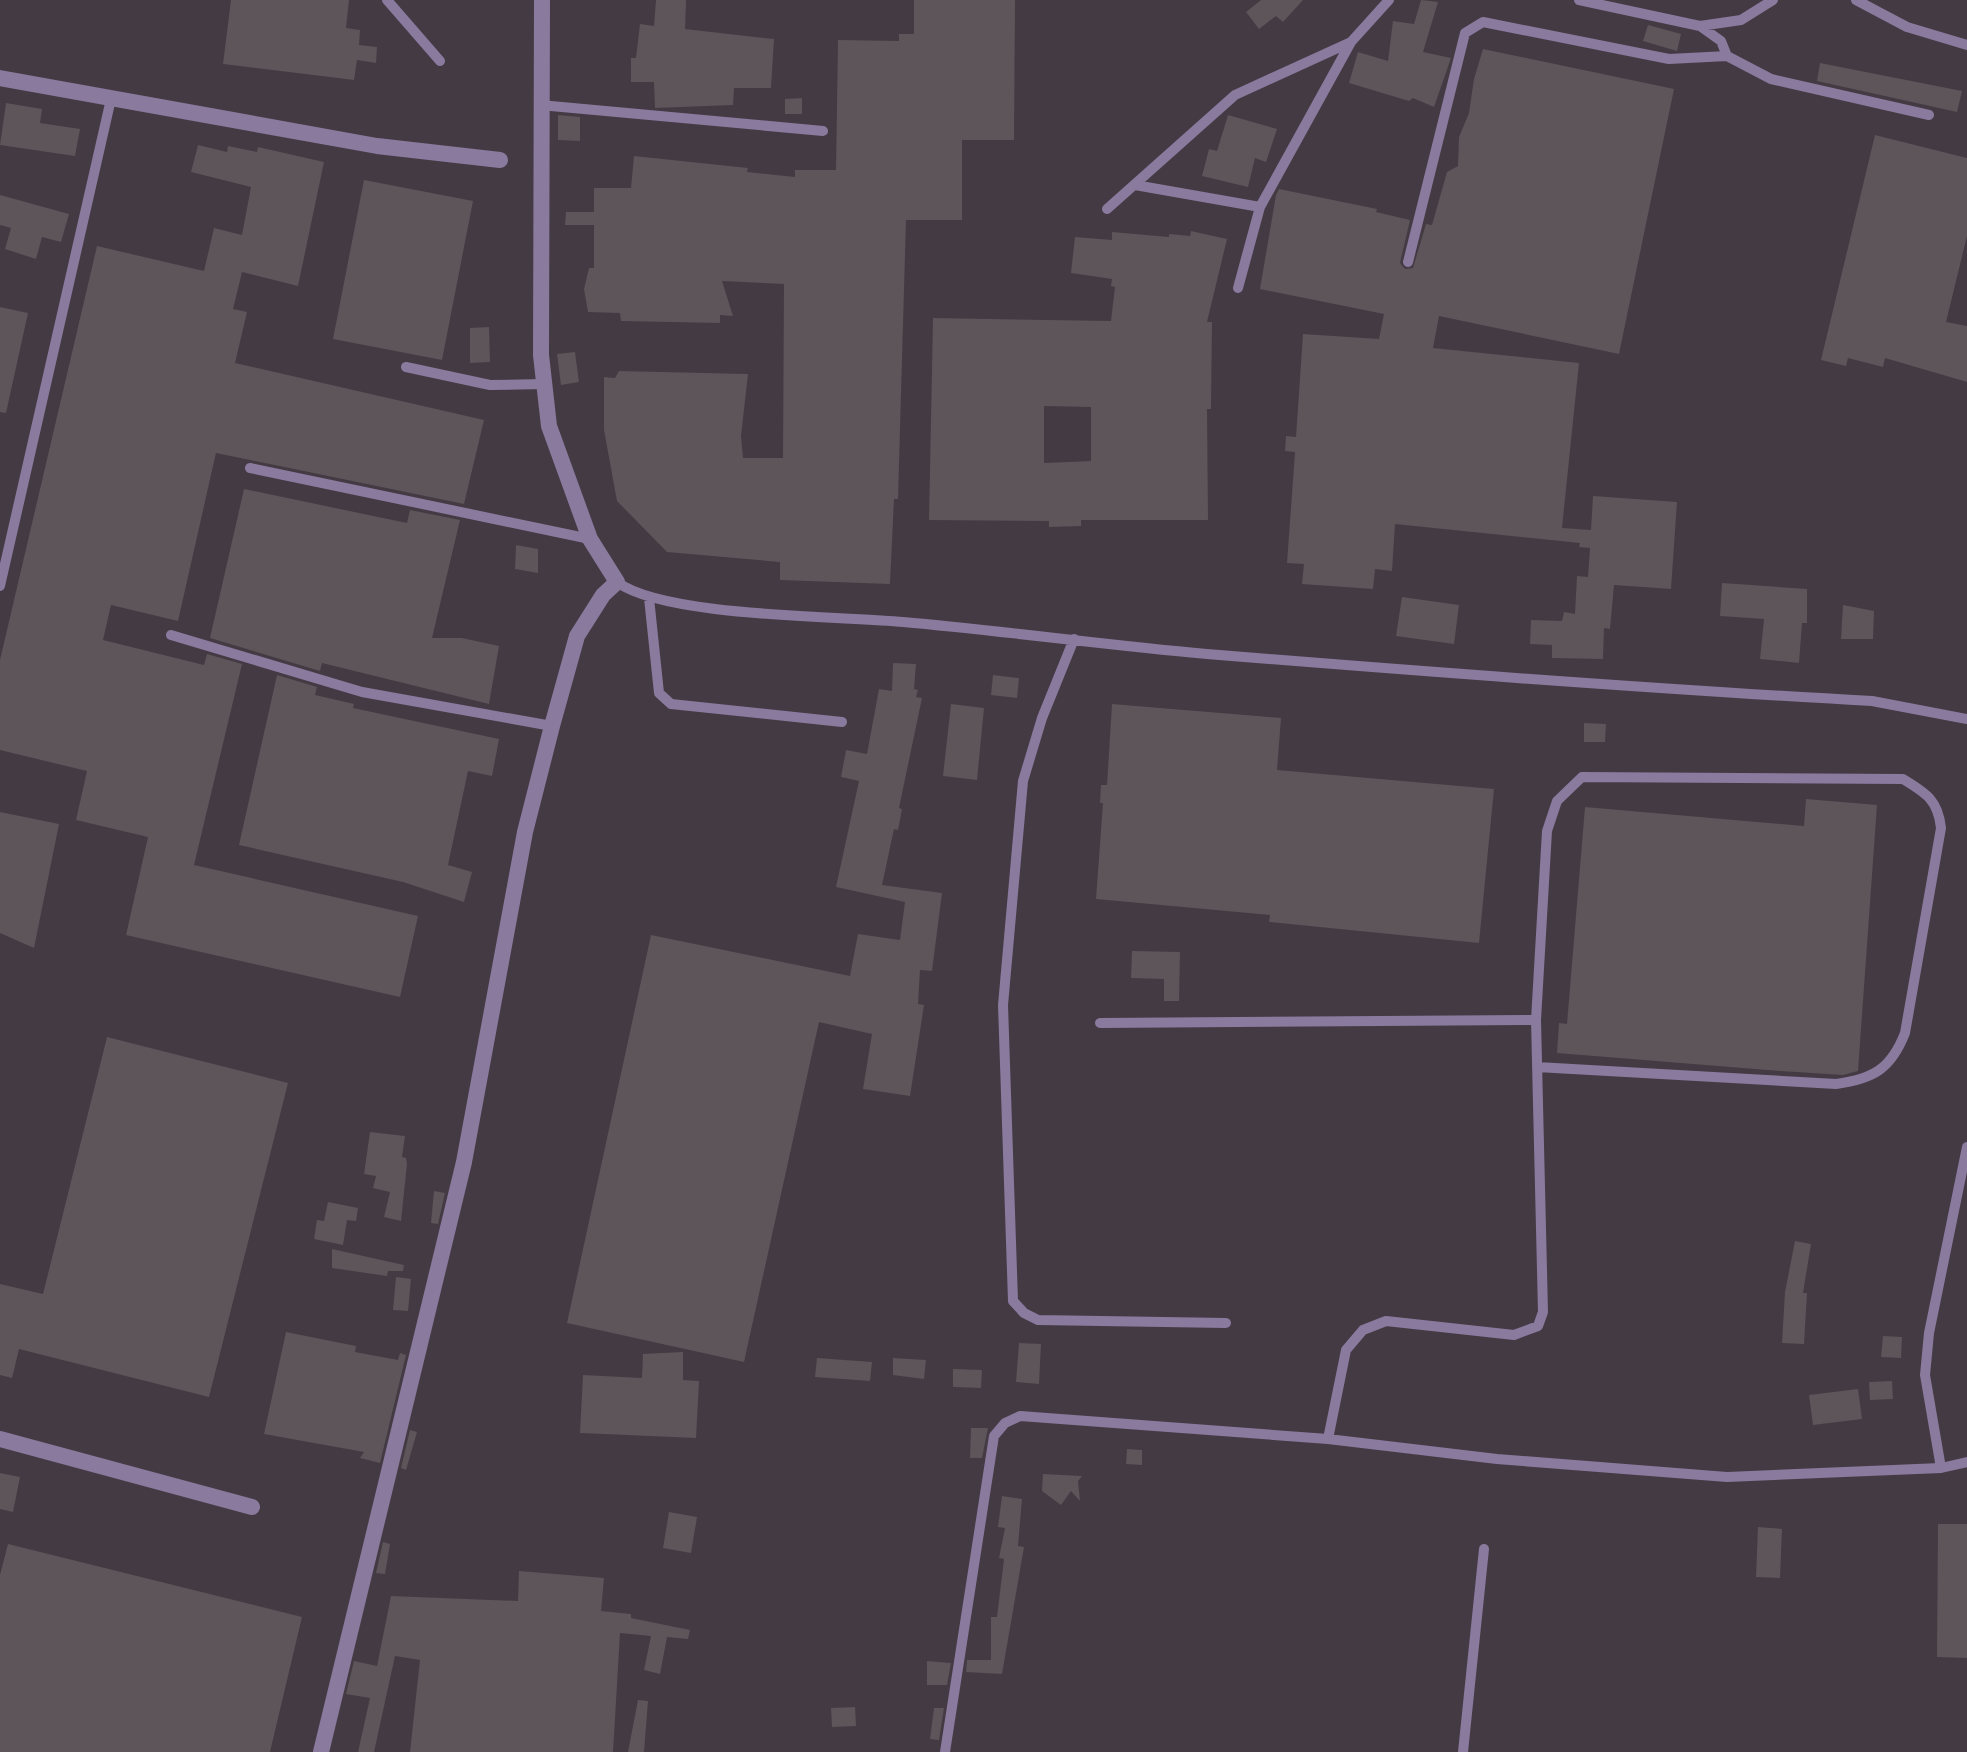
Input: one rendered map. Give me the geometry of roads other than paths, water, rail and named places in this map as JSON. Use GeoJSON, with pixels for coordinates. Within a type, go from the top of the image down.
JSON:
{"type":"FeatureCollection","features":[{"type":"Feature","properties":{"kind":"street"},"geometry":{"type":"LineString","coordinates":[[321,1752],[464,1162],[525,832],[577,636],[603,595],[617,582],[590,539],[549,426],[544,384],[540,105],[542,0]]}},
{"type":"Feature","properties":{"kind":"street"},"geometry":{"type":"LineString","coordinates":[[0,78],[361,144],[500,160]]}},
{"type":"Feature","properties":{"kind":"street"},"geometry":{"type":"LineString","coordinates":[[0,1439],[252,1507]]}},
{"type":"Feature","properties":{"kind":"lane"},"geometry":{"type":"LineString","coordinates":[[387,0],[440,61]]}},
{"type":"Feature","properties":{"kind":"lane"},"geometry":{"type":"LineString","coordinates":[[1238,288],[1260,207],[1351,42],[1389,0]]}},
{"type":"Feature","properties":{"kind":"lane"},"geometry":{"type":"LineString","coordinates":[[1579,0],[1700,26],[1741,20],[1773,0]]}},
{"type":"Feature","properties":{"kind":"lane"},"geometry":{"type":"LineString","coordinates":[[1856,0],[1907,27],[1967,45]]}},
{"type":"Feature","properties":{"kind":"lane"},"geometry":{"type":"LineString","coordinates":[[1408,262],[1465,33],[1473,25],[1483,22],[1669,59],[1727,56],[1771,79],[1929,115]]}},
{"type":"Feature","properties":{"kind":"lane"},"geometry":{"type":"LineString","coordinates":[[1700,26],[1721,41],[1727,56]]}},
{"type":"Feature","properties":{"kind":"lane"},"geometry":{"type":"LineString","coordinates":[[1107,209],[1235,95],[1351,42]]}},
{"type":"Feature","properties":{"kind":"lane"},"geometry":{"type":"LineString","coordinates":[[0,586],[111,99]]}},
{"type":"Feature","properties":{"kind":"lane"},"geometry":{"type":"LineString","coordinates":[[540,105],[823,131]]}},
{"type":"Feature","properties":{"kind":"lane"},"geometry":{"type":"LineString","coordinates":[[1135,185],[1260,207]]}},
{"type":"Feature","properties":{"kind":"lane"},"geometry":{"type":"LineString","coordinates":[[406,367],[490,385],[544,384]]}},
{"type":"Feature","properties":{"kind":"lane"},"geometry":{"type":"LineString","coordinates":[[250,468],[590,539]]}},
{"type":"Feature","properties":{"kind":"lane"},"geometry":{"type":"LineString","coordinates":[[617,582],[631,593],[649,598],[725,608],[1206,654],[1872,701],[1967,719]]}},
{"type":"Feature","properties":{"kind":"lane"},"geometry":{"type":"LineString","coordinates":[[649,598],[659,693],[671,704],[842,722]]}},
{"type":"Feature","properties":{"kind":"lane"},"geometry":{"type":"LineString","coordinates":[[171,635],[362,692],[552,726]]}},
{"type":"Feature","properties":{"kind":"lane"},"geometry":{"type":"LineString","coordinates":[[1074,639],[1042,718],[1023,781],[1003,1005],[1013,1301],[1024,1313],[1038,1320],[1226,1323]]}},
{"type":"Feature","properties":{"kind":"lane"},"geometry":{"type":"LineString","coordinates":[[1328,1439],[1346,1350],[1363,1330],[1386,1321],[1514,1335],[1538,1326],[1543,1312],[1537,1067],[1536,1020],[1547,831],[1557,801],[1582,777],[1903,779],[1930,795],[1939,810],[1941,828],[1905,1033],[1896,1056],[1877,1073],[1836,1084],[1537,1067]]}},
{"type":"Feature","properties":{"kind":"lane"},"geometry":{"type":"LineString","coordinates":[[1100,1023],[1536,1020]]}},
{"type":"Feature","properties":{"kind":"lane"},"geometry":{"type":"LineString","coordinates":[[1941,1468],[1925,1375],[1929,1333],[1967,1147]]}},
{"type":"Feature","properties":{"kind":"lane"},"geometry":{"type":"LineString","coordinates":[[945,1752],[994,1436],[1005,1423],[1020,1416],[1328,1439],[1497,1459],[1727,1477],[1941,1468],[1967,1462]]}},
{"type":"Feature","properties":{"kind":"lane"},"geometry":{"type":"LineString","coordinates":[[1463,1752],[1484,1549]]}}]}
